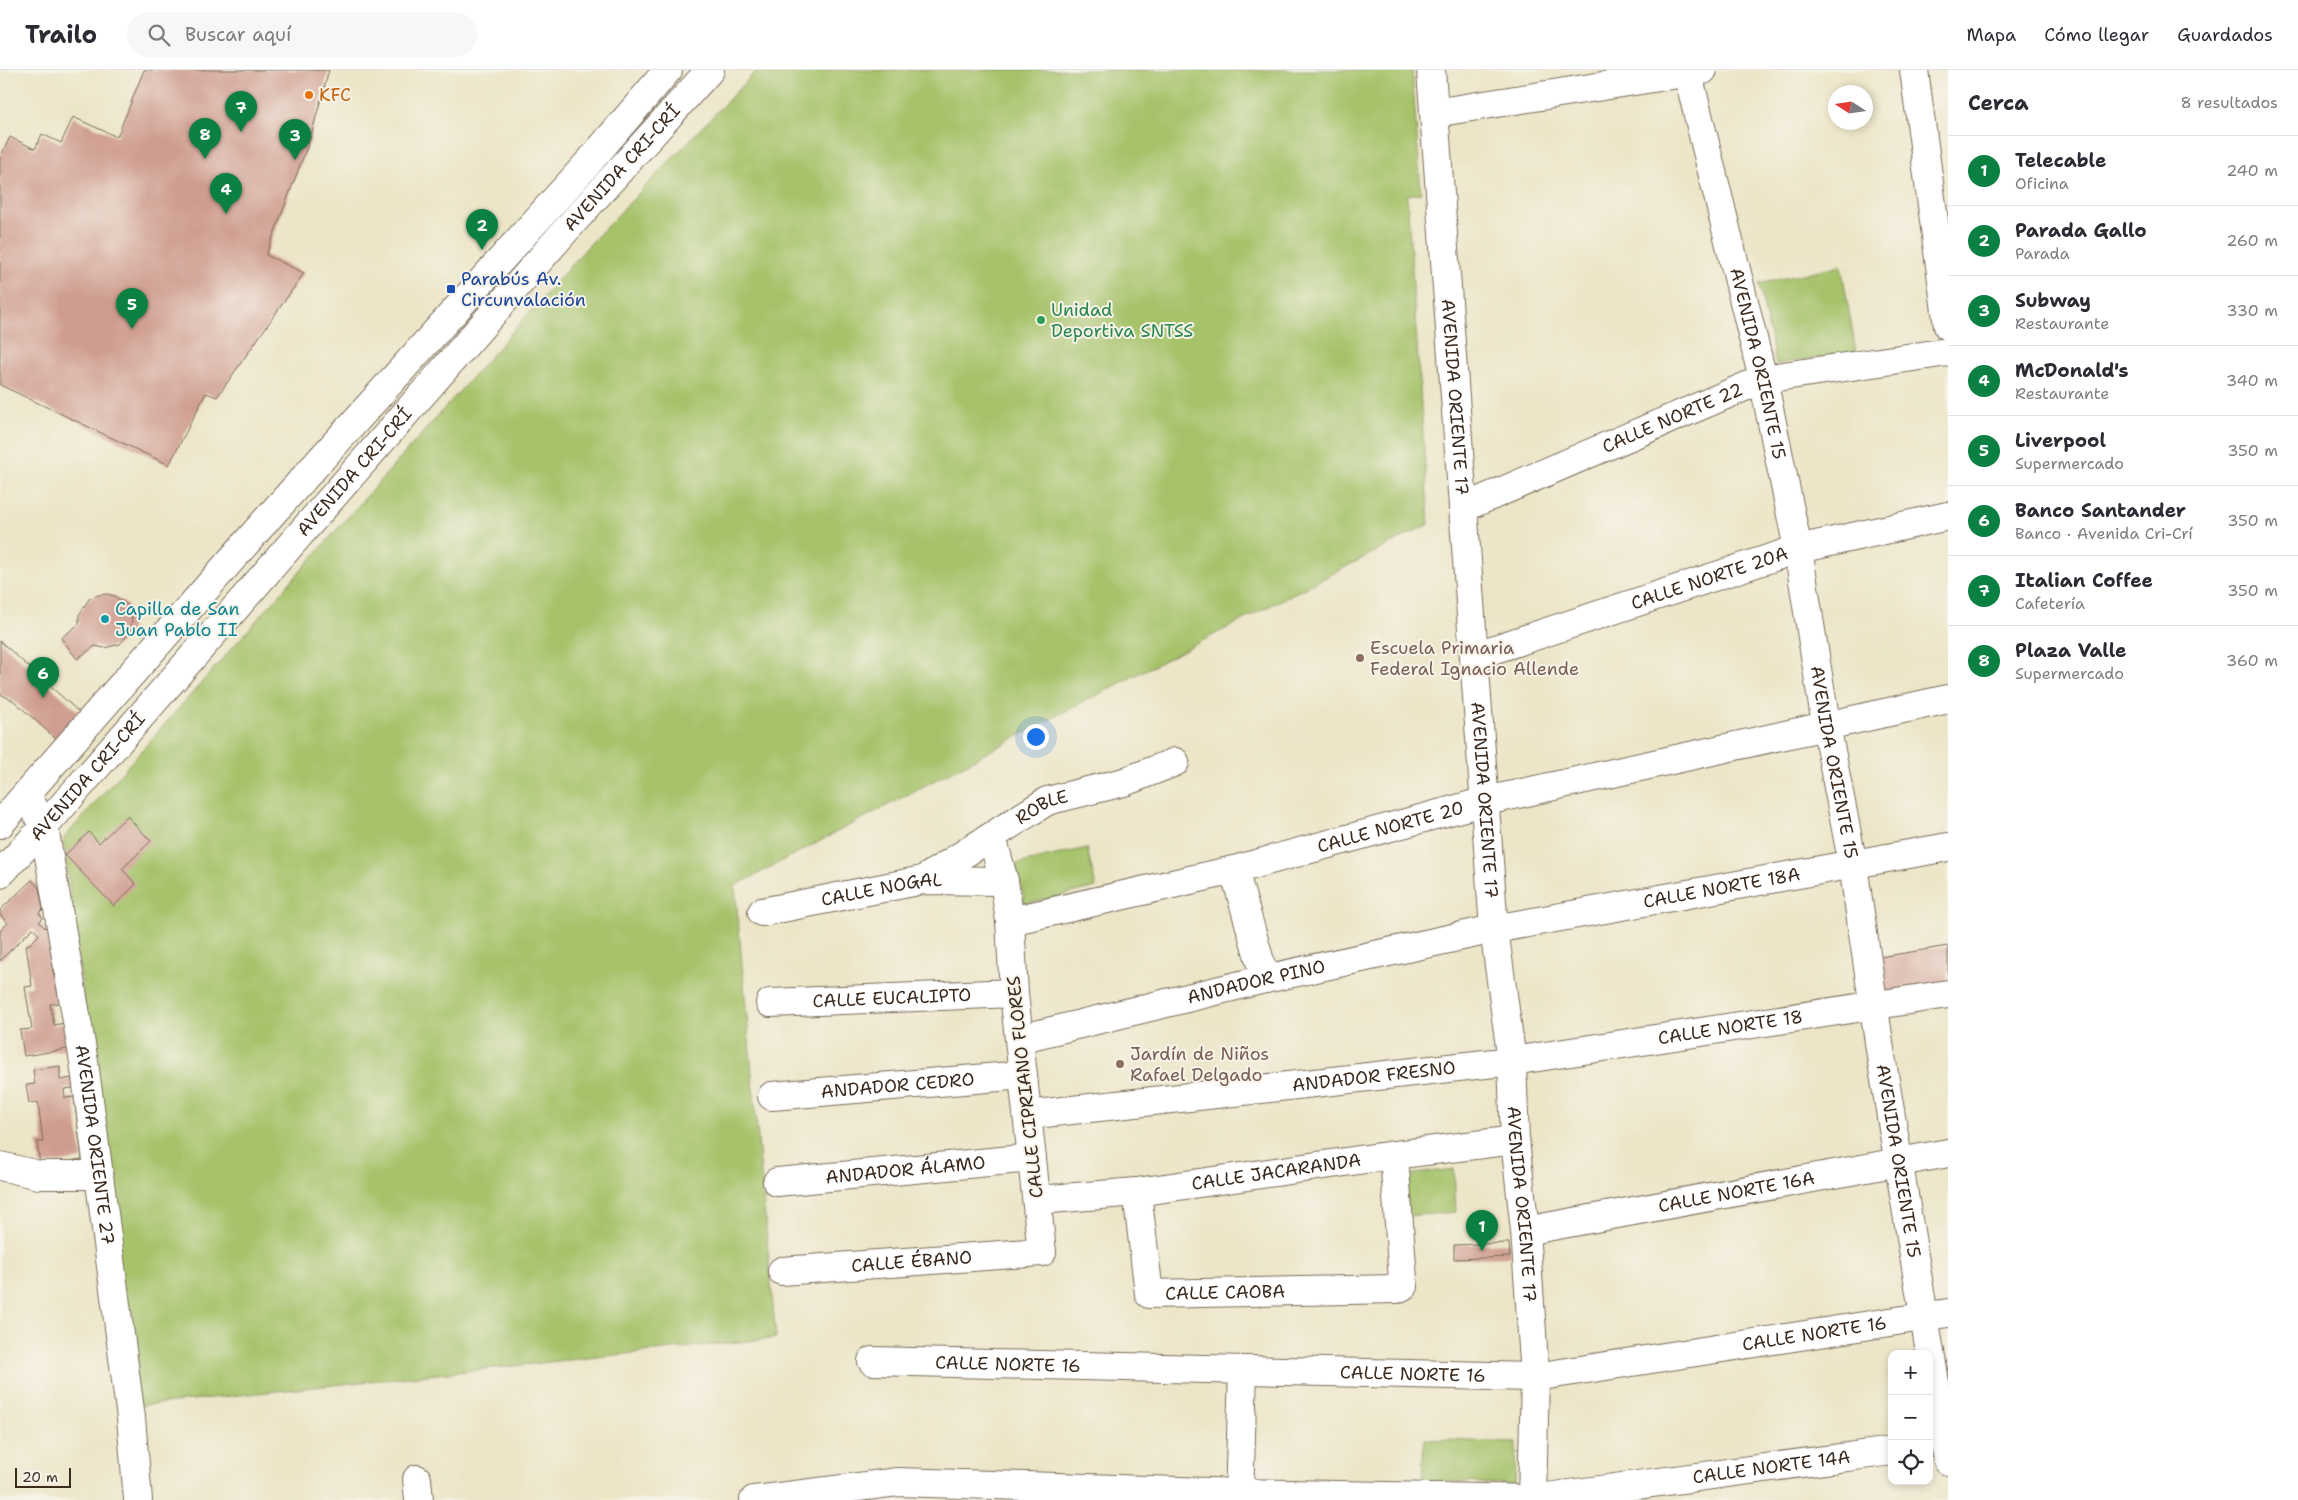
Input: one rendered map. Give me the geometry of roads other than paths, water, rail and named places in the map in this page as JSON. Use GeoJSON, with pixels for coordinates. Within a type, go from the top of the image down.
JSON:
{"type":"FeatureCollection","features":[{"type":"Feature","properties":{"kind":"street","name":"AVENIDA CRI-CRÍ"},"geometry":{"type":"LineString","coordinates":[[0,824],[263,524],[589,162],[668,70]]}},
{"type":"Feature","properties":{"kind":"street","name":"AVENIDA CRI-CRÍ"},"geometry":{"type":"LineString","coordinates":[[0,874],[44,827],[565,231],[710,70]]}},
{"type":"Feature","properties":{"kind":"street","name":"AVENIDA ORIENTE 17"},"geometry":{"type":"LineString","coordinates":[[1431,70],[1494,929],[1512,1061],[1516,1140],[1525,1232],[1535,1377],[1532,1500]]}},
{"type":"Feature","properties":{"kind":"street"},"geometry":{"type":"LineString","coordinates":[[1914,70],[1948,326]]}},
{"type":"Feature","properties":{"kind":"street"},"geometry":{"type":"LineString","coordinates":[[1434,113],[1692,71]]}},
{"type":"Feature","properties":{"kind":"street","name":"AVENIDA ORIENTE 15"},"geometry":{"type":"LineString","coordinates":[[1692,71],[1763,380],[1798,549],[1826,725],[1853,865],[1899,1161],[1936,1315],[1943,1448]]}},
{"type":"Feature","properties":{"kind":"street"},"geometry":{"type":"LineString","coordinates":[[565,231],[562,217],[601,171],[600,164],[589,162]]}},
{"type":"Feature","properties":{"kind":"street","name":"CALLE NORTE 22"},"geometry":{"type":"LineString","coordinates":[[1463,508],[1763,380],[1948,352]]}},
{"type":"Feature","properties":{"kind":"street","name":"CALLE NORTE 20A"},"geometry":{"type":"LineString","coordinates":[[1474,656],[1798,549],[1948,516]]}},
{"type":"Feature","properties":{"kind":"street","name":"CALLE NORTE 20"},"geometry":{"type":"LineString","coordinates":[[1010,921],[1234,870],[1486,800],[1948,699]]}},
{"type":"Feature","properties":{"kind":"street","name":"ROBLE"},"geometry":{"type":"LineString","coordinates":[[923,880],[1047,801],[1124,782],[1175,762]]}},
{"type":"Feature","properties":{"kind":"street","name":"AVENIDA ORIENTE 27"},"geometry":{"type":"LineString","coordinates":[[27,795],[44,827],[84,1062],[131,1418],[138,1500]]}},
{"type":"Feature","properties":{"kind":"street","name":"CALLE CIPRIANO FLORES"},"geometry":{"type":"LineString","coordinates":[[992,837],[1004,881],[1010,921],[1014,993],[1038,1200],[1042,1252]]}},
{"type":"Feature","properties":{"kind":"street","name":"CALLE NORTE 18A"},"geometry":{"type":"LineString","coordinates":[[1494,929],[1948,847]]}},
{"type":"Feature","properties":{"kind":"street"},"geometry":{"type":"LineString","coordinates":[[1234,870],[1265,979]]}},
{"type":"Feature","properties":{"kind":"street","name":"CALLE NOGAL"},"geometry":{"type":"LineString","coordinates":[[762,912],[923,880],[1004,881]]}},
{"type":"Feature","properties":{"kind":"street","name":"ANDADOR PINO"},"geometry":{"type":"LineString","coordinates":[[1019,1039],[1265,979],[1494,929]]}},
{"type":"Feature","properties":{"kind":"street","name":"CALLE EUCALIPTO"},"geometry":{"type":"LineString","coordinates":[[770,1003],[1014,993]]}},
{"type":"Feature","properties":{"kind":"street","name":"CALLE NORTE 18"},"geometry":{"type":"LineString","coordinates":[[1512,1061],[1948,994]]}},
{"type":"Feature","properties":{"kind":"street","name":"ANDADOR FRESNO"},"geometry":{"type":"LineString","coordinates":[[1027,1115],[1512,1061]]}},
{"type":"Feature","properties":{"kind":"street","name":"ANDADOR CEDRO"},"geometry":{"type":"LineString","coordinates":[[772,1096],[1024,1075]]}},
{"type":"Feature","properties":{"kind":"street","name":"CALLE JACARANDA"},"geometry":{"type":"LineString","coordinates":[[1038,1200],[1137,1192],[1394,1155],[1516,1140]]}},
{"type":"Feature","properties":{"kind":"street","name":"CALLE NORTE 16A"},"geometry":{"type":"LineString","coordinates":[[1525,1232],[1948,1153]]}},
{"type":"Feature","properties":{"kind":"street","name":"CALLE CAOBA"},"geometry":{"type":"LineString","coordinates":[[1137,1192],[1149,1294],[1397,1289],[1403,1286],[1394,1155]]}},
{"type":"Feature","properties":{"kind":"street","name":"ANDADOR ÁLAMO"},"geometry":{"type":"LineString","coordinates":[[777,1182],[1032,1158]]}},
{"type":"Feature","properties":{"kind":"street"},"geometry":{"type":"LineString","coordinates":[[0,1166],[39,1175],[98,1175]]}},
{"type":"Feature","properties":{"kind":"street","name":"CALLE ÉBANO"},"geometry":{"type":"LineString","coordinates":[[782,1271],[1042,1252]]}},
{"type":"Feature","properties":{"kind":"street","name":"CALLE NORTE 16"},"geometry":{"type":"LineString","coordinates":[[872,1361],[1535,1377],[1936,1315]]}},
{"type":"Feature","properties":{"kind":"street"},"geometry":{"type":"LineString","coordinates":[[1240,1497],[1243,1370]]}},
{"type":"Feature","properties":{"kind":"street","name":"CALLE NORTE 14A"},"geometry":{"type":"LineString","coordinates":[[754,1500],[899,1491],[1532,1500],[1888,1452]]}},
{"type":"Feature","properties":{"kind":"place","name":"KFC"},"geometry":{"type":"Point","coordinates":[309,95]}},
{"type":"Feature","properties":{"kind":"place","name":"Italian Coffee"},"geometry":{"type":"Point","coordinates":[241,132]}},
{"type":"Feature","properties":{"kind":"place","name":"Plaza Valle"},"geometry":{"type":"Point","coordinates":[205,159]}},
{"type":"Feature","properties":{"kind":"place","name":"Subway"},"geometry":{"type":"Point","coordinates":[295,160]}},
{"type":"Feature","properties":{"kind":"place","name":"McDonald's"},"geometry":{"type":"Point","coordinates":[226,214]}},
{"type":"Feature","properties":{"kind":"place","name":"Parada Gallo"},"geometry":{"type":"Point","coordinates":[482,250]}},
{"type":"Feature","properties":{"kind":"place","name":"Parabús Av. Circunvalación"},"geometry":{"type":"Point","coordinates":[451,289]}},
{"type":"Feature","properties":{"kind":"place","name":"Unidad Deportiva SNTSS"},"geometry":{"type":"Point","coordinates":[1041,320]}},
{"type":"Feature","properties":{"kind":"place","name":"Liverpool"},"geometry":{"type":"Point","coordinates":[132,329]}},
{"type":"Feature","properties":{"kind":"place","name":"Capilla de San Juan Pablo II"},"geometry":{"type":"Point","coordinates":[105,619]}},
{"type":"Feature","properties":{"kind":"place","name":"Escuela Primaria Federal Ignacio Allende"},"geometry":{"type":"Point","coordinates":[1360,658]}},
{"type":"Feature","properties":{"kind":"place","name":"Banco Santander"},"geometry":{"type":"Point","coordinates":[43,698]}},
{"type":"Feature","properties":{"kind":"place","name":"Jardín de Niños Rafael Delgado"},"geometry":{"type":"Point","coordinates":[1120,1064]}},
{"type":"Feature","properties":{"kind":"place","name":"Telecable"},"geometry":{"type":"Point","coordinates":[1482,1251]}}]}
